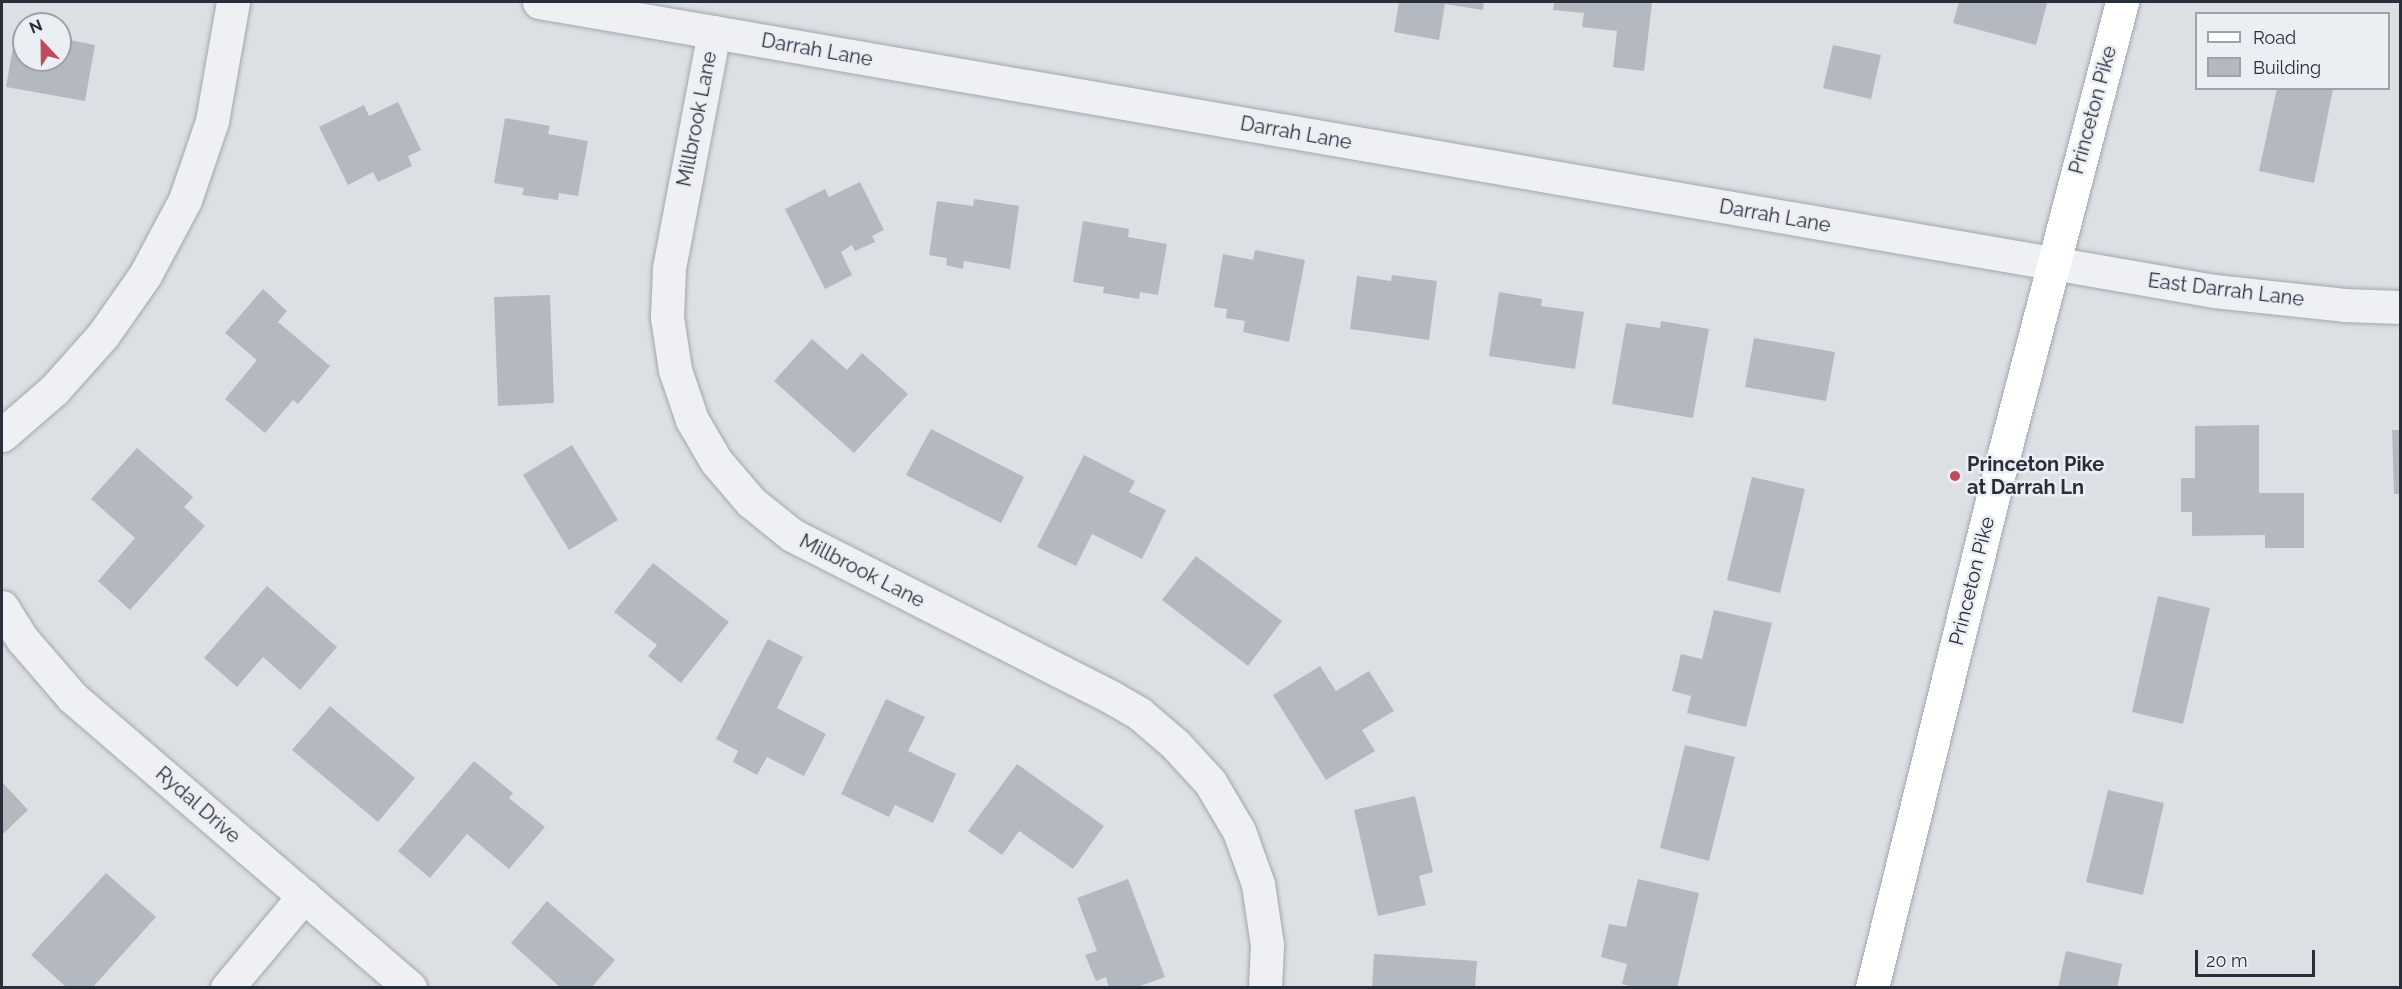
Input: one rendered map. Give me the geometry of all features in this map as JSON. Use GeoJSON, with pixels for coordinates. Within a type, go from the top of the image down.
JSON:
{"type":"FeatureCollection","features":[{"type":"Feature","properties":{"kind":"main road","name":"Princeton Pike"},"geometry":{"type":"LineString","coordinates":[[1872,987],[2053,265],[2122,2]]}},
{"type":"Feature","properties":{"kind":"street"},"geometry":{"type":"LineString","coordinates":[[2,435],[54,390],[103,335],[146,275],[184,200],[212,121],[232,2]]}},
{"type":"Feature","properties":{"kind":"street","name":"Darrah Lane"},"geometry":{"type":"LineString","coordinates":[[539,2],[2053,265]]}},
{"type":"Feature","properties":{"kind":"street","name":"Millbrook Lane"},"geometry":{"type":"LineString","coordinates":[[714,32],[669,269],[668,317],[675,370],[698,430],[716,461],[751,502],[792,535],[1111,697],[1140,714],[1176,744],[1210,782],[1243,841],[1258,884],[1263,914],[1267,945],[1265,987]]}},
{"type":"Feature","properties":{"kind":"street","name":"East Darrah Lane"},"geometry":{"type":"LineString","coordinates":[[2053,265],[2214,291],[2344,305],[2400,307]]}},
{"type":"Feature","properties":{"kind":"street","name":"Rydal Drive"},"geometry":{"type":"LineString","coordinates":[[2,607],[23,640],[72,697],[410,987]]}},
{"type":"Feature","properties":{"kind":"street"},"geometry":{"type":"LineString","coordinates":[[227,987],[304,896]]}},
{"type":"Feature","properties":{"kind":"building"},"geometry":{"type":"Polygon","coordinates":[[[1399,2],[1484,2],[1483,10],[1445,4],[1439,40],[1394,32],[1399,2]]]}},
{"type":"Feature","properties":{"kind":"building"},"geometry":{"type":"Polygon","coordinates":[[[1554,2],[1652,2],[1644,71],[1613,67],[1617,31],[1582,27],[1584,13],[1553,10],[1554,2]]]}},
{"type":"Feature","properties":{"kind":"building"},"geometry":{"type":"Polygon","coordinates":[[[1959,2],[2047,3],[2036,45],[1953,23],[1959,2]]]}},
{"type":"Feature","properties":{"kind":"building"},"geometry":{"type":"Polygon","coordinates":[[[72,40],[95,45],[85,101],[6,87],[12,53],[12,72],[72,72],[72,40]]]}},
{"type":"Feature","properties":{"kind":"building"},"geometry":{"type":"Polygon","coordinates":[[[1833,45],[1881,55],[1871,99],[1823,88],[1833,45]]]}},
{"type":"Feature","properties":{"kind":"building"},"geometry":{"type":"Polygon","coordinates":[[[2277,90],[2333,90],[2314,183],[2259,171],[2277,90]]]}},
{"type":"Feature","properties":{"kind":"building"},"geometry":{"type":"Polygon","coordinates":[[[398,102],[421,150],[408,156],[412,166],[378,182],[373,172],[348,185],[319,127],[364,105],[369,116],[398,102]]]}},
{"type":"Feature","properties":{"kind":"building"},"geometry":{"type":"Polygon","coordinates":[[[505,118],[550,126],[548,134],[588,141],[578,196],[559,193],[558,200],[522,195],[524,188],[494,183],[505,118]]]}},
{"type":"Feature","properties":{"kind":"building"},"geometry":{"type":"Polygon","coordinates":[[[860,182],[884,230],[872,236],[875,242],[855,251],[852,245],[841,252],[852,275],[825,289],[785,209],[825,189],[829,197],[860,182]]]}},
{"type":"Feature","properties":{"kind":"building"},"geometry":{"type":"Polygon","coordinates":[[[974,199],[1019,206],[1010,269],[964,261],[963,269],[946,265],[947,258],[929,255],[937,201],[973,206],[974,199]]]}},
{"type":"Feature","properties":{"kind":"building"},"geometry":{"type":"Polygon","coordinates":[[[1083,221],[1129,229],[1128,237],[1167,244],[1158,295],[1140,292],[1139,299],[1103,293],[1104,287],[1073,282],[1083,221]]]}},
{"type":"Feature","properties":{"kind":"building"},"geometry":{"type":"Polygon","coordinates":[[[1255,250],[1305,260],[1289,342],[1243,332],[1245,321],[1226,318],[1227,309],[1214,307],[1223,254],[1253,260],[1255,250]]]}},
{"type":"Feature","properties":{"kind":"building"},"geometry":{"type":"Polygon","coordinates":[[[1392,275],[1437,281],[1429,340],[1350,329],[1357,276],[1391,281],[1392,275]]]}},
{"type":"Feature","properties":{"kind":"building"},"geometry":{"type":"Polygon","coordinates":[[[263,289],[287,311],[278,322],[330,366],[298,404],[293,400],[265,433],[225,399],[257,360],[225,333],[263,289]]]}},
{"type":"Feature","properties":{"kind":"building"},"geometry":{"type":"Polygon","coordinates":[[[1499,292],[1542,299],[1541,306],[1584,312],[1575,369],[1489,356],[1499,292]]]}},
{"type":"Feature","properties":{"kind":"building"},"geometry":{"type":"Polygon","coordinates":[[[550,295],[554,403],[498,406],[494,297],[550,295]]]}},
{"type":"Feature","properties":{"kind":"building"},"geometry":{"type":"Polygon","coordinates":[[[1661,321],[1709,329],[1693,418],[1612,404],[1626,323],[1660,328],[1661,321]]]}},
{"type":"Feature","properties":{"kind":"building"},"geometry":{"type":"Polygon","coordinates":[[[1754,338],[1835,352],[1826,401],[1745,387],[1754,338]]]}},
{"type":"Feature","properties":{"kind":"building"},"geometry":{"type":"Polygon","coordinates":[[[812,339],[847,370],[862,353],[908,394],[854,453],[774,381],[812,339]]]}},
{"type":"Feature","properties":{"kind":"building"},"geometry":{"type":"Polygon","coordinates":[[[2259,425],[2259,493],[2304,493],[2304,548],[2265,548],[2265,535],[2192,536],[2192,512],[2181,512],[2181,478],[2195,478],[2195,426],[2259,425]]]}},
{"type":"Feature","properties":{"kind":"building"},"geometry":{"type":"Polygon","coordinates":[[[931,429],[1024,477],[1001,523],[906,475],[931,429]]]}},
{"type":"Feature","properties":{"kind":"building"},"geometry":{"type":"Polygon","coordinates":[[[2392,430],[2400,430],[2400,494],[2394,494],[2392,430]]]}},
{"type":"Feature","properties":{"kind":"building"},"geometry":{"type":"Polygon","coordinates":[[[572,445],[618,520],[569,550],[523,475],[572,445]]]}},
{"type":"Feature","properties":{"kind":"building"},"geometry":{"type":"Polygon","coordinates":[[[137,448],[193,497],[184,507],[205,526],[130,610],[98,581],[135,538],[91,499],[137,448]]]}},
{"type":"Feature","properties":{"kind":"building"},"geometry":{"type":"Polygon","coordinates":[[[1084,455],[1135,481],[1129,492],[1166,510],[1142,559],[1092,534],[1076,566],[1037,547],[1084,455]]]}},
{"type":"Feature","properties":{"kind":"building"},"geometry":{"type":"Polygon","coordinates":[[[1752,477],[1805,489],[1780,593],[1727,580],[1752,477]]]}},
{"type":"Feature","properties":{"kind":"building"},"geometry":{"type":"Polygon","coordinates":[[[1196,556],[1282,621],[1248,666],[1162,600],[1196,556]]]}},
{"type":"Feature","properties":{"kind":"building"},"geometry":{"type":"Polygon","coordinates":[[[653,563],[729,622],[681,683],[648,656],[657,645],[614,612],[653,563]]]}},
{"type":"Feature","properties":{"kind":"building"},"geometry":{"type":"Polygon","coordinates":[[[267,586],[337,647],[300,690],[263,657],[237,687],[204,658],[267,586]]]}},
{"type":"Feature","properties":{"kind":"building"},"geometry":{"type":"Polygon","coordinates":[[[2158,596],[2210,608],[2183,724],[2132,712],[2158,596]]]}},
{"type":"Feature","properties":{"kind":"building"},"geometry":{"type":"Polygon","coordinates":[[[1714,610],[1772,623],[1746,727],[1687,713],[1691,696],[1672,691],[1681,654],[1702,659],[1714,610]]]}},
{"type":"Feature","properties":{"kind":"building"},"geometry":{"type":"Polygon","coordinates":[[[768,639],[803,657],[777,708],[826,734],[804,776],[767,757],[757,775],[733,762],[738,751],[716,739],[768,639]]]}},
{"type":"Feature","properties":{"kind":"building"},"geometry":{"type":"Polygon","coordinates":[[[1320,666],[1336,691],[1369,671],[1394,711],[1362,730],[1375,751],[1326,780],[1273,695],[1320,666]]]}},
{"type":"Feature","properties":{"kind":"building"},"geometry":{"type":"Polygon","coordinates":[[[886,699],[925,717],[908,751],[956,774],[933,823],[895,805],[889,817],[841,794],[886,699]]]}},
{"type":"Feature","properties":{"kind":"building"},"geometry":{"type":"Polygon","coordinates":[[[330,706],[415,778],[378,822],[292,750],[330,706]]]}},
{"type":"Feature","properties":{"kind":"building"},"geometry":{"type":"Polygon","coordinates":[[[1685,745],[1735,757],[1709,861],[1660,848],[1685,745]]]}},
{"type":"Feature","properties":{"kind":"building"},"geometry":{"type":"Polygon","coordinates":[[[474,761],[513,793],[509,798],[545,827],[509,869],[467,834],[430,878],[398,851],[474,761]]]}},
{"type":"Feature","properties":{"kind":"building"},"geometry":{"type":"Polygon","coordinates":[[[1017,764],[1104,826],[1073,869],[1019,831],[1002,855],[968,831],[1017,764]]]}},
{"type":"Feature","properties":{"kind":"building"},"geometry":{"type":"Polygon","coordinates":[[[2,782],[28,810],[2,835],[2,782]]]}},
{"type":"Feature","properties":{"kind":"building"},"geometry":{"type":"Polygon","coordinates":[[[2108,790],[2164,803],[2143,895],[2086,882],[2108,790]]]}},
{"type":"Feature","properties":{"kind":"building"},"geometry":{"type":"Polygon","coordinates":[[[1415,796],[1433,872],[1419,876],[1426,905],[1378,916],[1354,810],[1415,796]]]}},
{"type":"Feature","properties":{"kind":"building"},"geometry":{"type":"Polygon","coordinates":[[[106,873],[156,917],[92,988],[67,988],[31,955],[106,873]]]}},
{"type":"Feature","properties":{"kind":"building"},"geometry":{"type":"Polygon","coordinates":[[[1128,879],[1165,977],[1135,988],[1109,988],[1106,977],[1096,981],[1085,955],[1097,951],[1077,898],[1128,879]]]}},
{"type":"Feature","properties":{"kind":"building"},"geometry":{"type":"Polygon","coordinates":[[[1638,879],[1699,893],[1677,988],[1636,988],[1622,984],[1627,964],[1601,957],[1609,924],[1626,927],[1638,879]]]}},
{"type":"Feature","properties":{"kind":"building"},"geometry":{"type":"Polygon","coordinates":[[[547,901],[615,960],[591,988],[561,988],[511,943],[547,901]]]}},
{"type":"Feature","properties":{"kind":"building"},"geometry":{"type":"Polygon","coordinates":[[[2066,951],[2122,964],[2117,988],[2058,988],[2066,951]]]}},
{"type":"Feature","properties":{"kind":"building"},"geometry":{"type":"Polygon","coordinates":[[[1374,954],[1477,961],[1475,988],[1372,988],[1374,954]]]}},
{"type":"Feature","properties":{"kind":"place","name":"Princeton Pike at Darrah Ln"},"geometry":{"type":"Point","coordinates":[1955,476]}}]}
